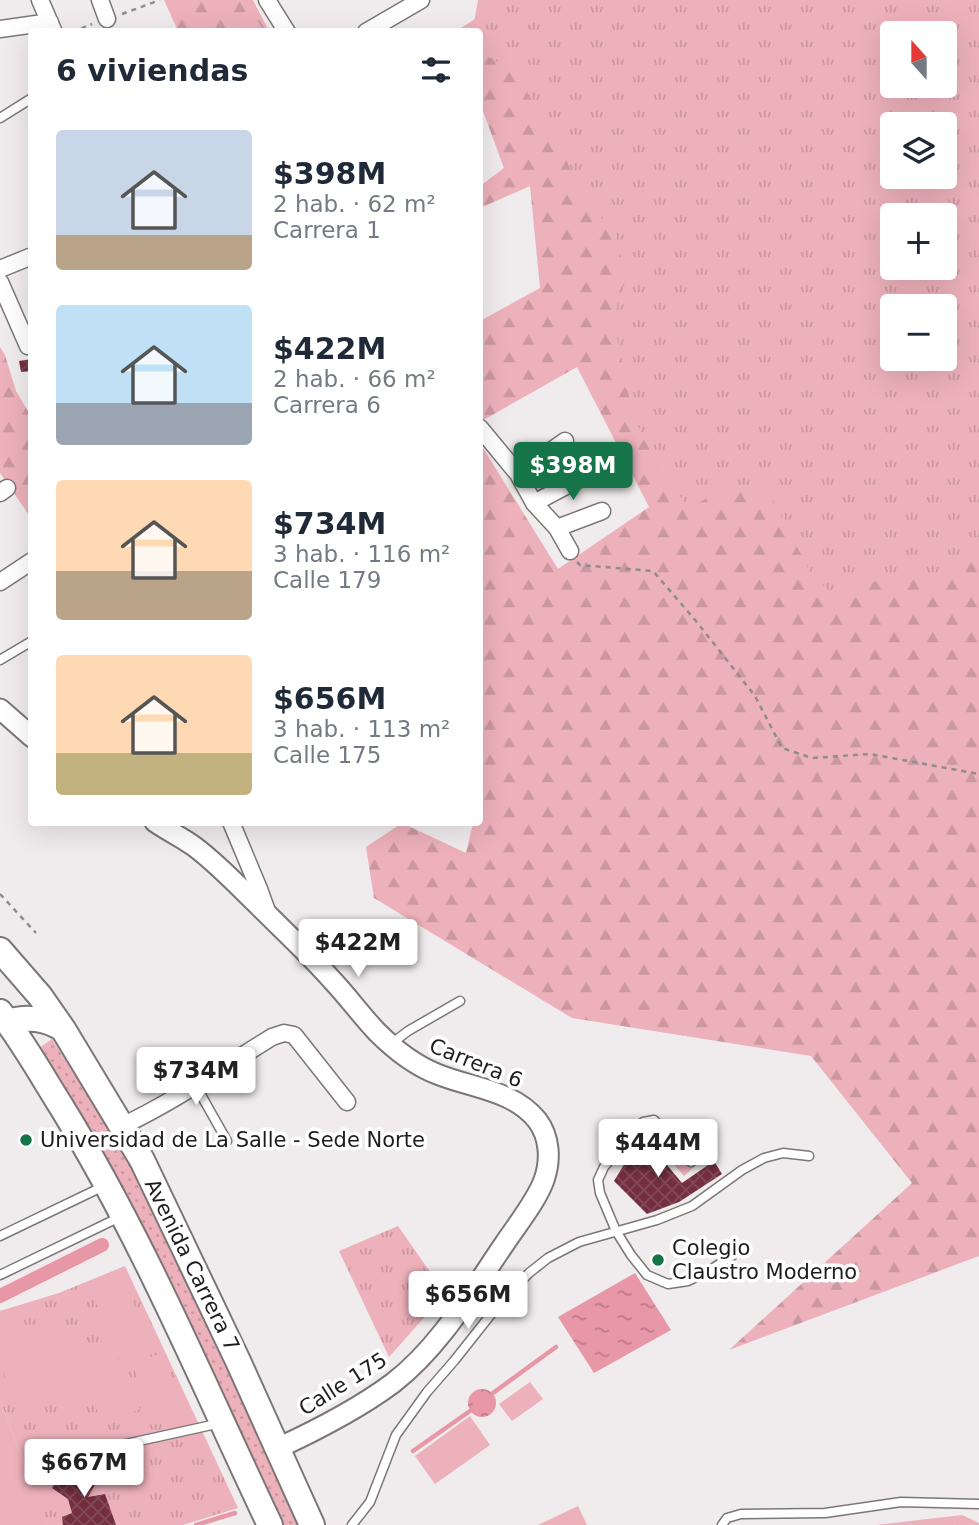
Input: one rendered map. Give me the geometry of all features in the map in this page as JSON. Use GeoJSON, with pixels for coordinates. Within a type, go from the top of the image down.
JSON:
{"type":"FeatureCollection","features":[{"type":"Feature","properties":{"kind":"main road","name":"Avenida Carrera 7"},"geometry":{"type":"LineString","coordinates":[[0,950],[40,996],[63,1029],[142,1160],[238,1361],[312,1525]]}},
{"type":"Feature","properties":{"kind":"main road"},"geometry":{"type":"LineString","coordinates":[[2,1019],[36,1018],[63,1029]]}},
{"type":"Feature","properties":{"kind":"main road","name":"Avenida Carrera 7"},"geometry":{"type":"LineString","coordinates":[[2,1019],[33,1060],[124,1216],[270,1525]]}},
{"type":"Feature","properties":{"kind":"street"},"geometry":{"type":"LineString","coordinates":[[1,28],[52,27],[40,0]]}},
{"type":"Feature","properties":{"kind":"street"},"geometry":{"type":"LineString","coordinates":[[100,0],[107,19]]}},
{"type":"Feature","properties":{"kind":"street"},"geometry":{"type":"LineString","coordinates":[[267,0],[284,28]]}},
{"type":"Feature","properties":{"kind":"street"},"geometry":{"type":"LineString","coordinates":[[373,28],[421,0]]}},
{"type":"Feature","properties":{"kind":"street"},"geometry":{"type":"LineString","coordinates":[[0,269],[28,258]]}},
{"type":"Feature","properties":{"kind":"street"},"geometry":{"type":"LineString","coordinates":[[0,282],[28,342]]}},
{"type":"Feature","properties":{"kind":"street"},"geometry":{"type":"LineString","coordinates":[[483,432],[518,474],[534,503],[557,527],[570,551]]}},
{"type":"Feature","properties":{"kind":"street"},"geometry":{"type":"LineString","coordinates":[[518,474],[565,441]]}},
{"type":"Feature","properties":{"kind":"street"},"geometry":{"type":"LineString","coordinates":[[534,503],[598,469]]}},
{"type":"Feature","properties":{"kind":"street"},"geometry":{"type":"LineString","coordinates":[[557,527],[602,511]]}},
{"type":"Feature","properties":{"kind":"street"},"geometry":{"type":"LineString","coordinates":[[0,582],[28,564]]}},
{"type":"Feature","properties":{"kind":"street"},"geometry":{"type":"LineString","coordinates":[[0,709],[28,734]]}},
{"type":"Feature","properties":{"kind":"street","name":"Carrera 6"},"geometry":{"type":"LineString","coordinates":[[162,826],[194,846],[296,941],[377,1032],[391,1044],[428,1070],[511,1099],[526,1108],[538,1121],[546,1136]]}},
{"type":"Feature","properties":{"kind":"street","name":"Carrera 6"},"geometry":{"type":"LineString","coordinates":[[233,826],[268,915]]}},
{"type":"Feature","properties":{"kind":"street"},"geometry":{"type":"LineString","coordinates":[[122,1126],[147,1115],[284,1033],[294,1035],[347,1102]]}},
{"type":"Feature","properties":{"kind":"street","name":"Calle 175"},"geometry":{"type":"LineString","coordinates":[[278,1448],[313,1432],[392,1384],[414,1365],[433,1343],[512,1233],[544,1182],[549,1152],[546,1136]]}},
{"type":"Feature","properties":{"kind":"lane"},"geometry":{"type":"LineString","coordinates":[[0,118],[28,100]]}},
{"type":"Feature","properties":{"kind":"lane"},"geometry":{"type":"LineString","coordinates":[[0,660],[28,643]]}},
{"type":"Feature","properties":{"kind":"lane"},"geometry":{"type":"LineString","coordinates":[[391,1044],[460,1001]]}},
{"type":"Feature","properties":{"kind":"lane"},"geometry":{"type":"LineString","coordinates":[[197,1086],[227,1141]]}},
{"type":"Feature","properties":{"kind":"lane"},"geometry":{"type":"LineString","coordinates":[[691,1162],[654,1120],[643,1122],[604,1167],[598,1180],[600,1193],[616,1231],[648,1275],[668,1284],[688,1281],[732,1256]]}},
{"type":"Feature","properties":{"kind":"lane"},"geometry":{"type":"LineString","coordinates":[[352,1525],[370,1502],[396,1435],[427,1392],[496,1308],[529,1273],[548,1258],[579,1242],[657,1220],[692,1206],[741,1170],[764,1158],[783,1153],[809,1156]]}},
{"type":"Feature","properties":{"kind":"lane"},"geometry":{"type":"LineString","coordinates":[[0,1236],[107,1184]]}},
{"type":"Feature","properties":{"kind":"lane"},"geometry":{"type":"LineString","coordinates":[[0,1275],[124,1216]]}},
{"type":"Feature","properties":{"kind":"lane"},"geometry":{"type":"LineString","coordinates":[[80,1454],[222,1423]]}},
{"type":"Feature","properties":{"kind":"lane"},"geometry":{"type":"LineString","coordinates":[[722,1525],[727,1518],[741,1514],[825,1513],[901,1502],[979,1504]]}},
{"type":"Feature","properties":{"kind":"path"},"geometry":{"type":"LineString","coordinates":[[570,551],[580,565],[653,571],[755,696],[782,748],[812,758],[870,754],[979,774]]}},
{"type":"Feature","properties":{"kind":"path"},"geometry":{"type":"LineString","coordinates":[[0,894],[36,933]]}},
{"type":"Feature","properties":{"kind":"green space"},"geometry":{"type":"Polygon","coordinates":[[[164,0],[253,0],[267,28],[177,28],[164,0]]]}},
{"type":"Feature","properties":{"kind":"green space"},"geometry":{"type":"Polygon","coordinates":[[[478,0],[979,0],[979,552],[953,572],[916,579],[869,582],[834,598],[809,570],[769,492],[720,491],[689,508],[658,467],[633,416],[613,318],[627,275],[614,235],[577,184],[557,139],[530,107],[525,76],[488,57],[483,44],[483,28],[477,28],[474,22],[478,0]]]}},
{"type":"Feature","properties":{"kind":"green space"},"geometry":{"type":"Polygon","coordinates":[[[979,0],[979,1256],[729,1350],[912,1183],[811,1056],[572,1018],[374,898],[366,847],[398,826],[408,826],[466,853],[472,826],[483,826],[483,448],[558,569],[649,507],[577,367],[483,420],[483,319],[540,288],[530,186],[483,207],[483,184],[504,168],[483,111],[483,28],[461,28],[488,11],[979,0]]]}},
{"type":"Feature","properties":{"kind":"green space"},"geometry":{"type":"Polygon","coordinates":[[[250,9],[262,28],[235,28],[230,22],[250,9]]]}},
{"type":"Feature","properties":{"kind":"green space"},"geometry":{"type":"Polygon","coordinates":[[[0,347],[16,391],[28,411],[28,514],[0,473],[0,347]]]}},
{"type":"Feature","properties":{"kind":"green space"},"geometry":{"type":"Polygon","coordinates":[[[52,1039],[139,1177],[299,1525],[282,1525],[261,1478],[39,1048],[52,1039]]]}},
{"type":"Feature","properties":{"kind":"green space"},"geometry":{"type":"Polygon","coordinates":[[[666,1125],[700,1162],[684,1176],[651,1139],[666,1125]]]}},
{"type":"Feature","properties":{"kind":"green space"},"geometry":{"type":"Polygon","coordinates":[[[398,1226],[447,1292],[389,1357],[339,1251],[398,1226]]]}},
{"type":"Feature","properties":{"kind":"green space"},"geometry":{"type":"Polygon","coordinates":[[[125,1266],[238,1508],[183,1525],[47,1525],[0,1400],[0,1311],[59,1293],[125,1266]]]}},
{"type":"Feature","properties":{"kind":"green space"},"geometry":{"type":"Polygon","coordinates":[[[123,1276],[150,1345],[118,1358],[140,1409],[103,1424],[88,1390],[22,1417],[0,1365],[0,1337],[57,1316],[73,1353],[110,1339],[91,1288],[123,1276]]]}},
{"type":"Feature","properties":{"kind":"green space"},"geometry":{"type":"Polygon","coordinates":[[[162,1353],[188,1412],[156,1425],[132,1364],[162,1353]]]}},
{"type":"Feature","properties":{"kind":"green space"},"geometry":{"type":"Polygon","coordinates":[[[530,1382],[543,1399],[512,1421],[499,1404],[530,1382]]]}},
{"type":"Feature","properties":{"kind":"green space"},"geometry":{"type":"Polygon","coordinates":[[[0,1400],[44,1516],[47,1525],[0,1525],[0,1400]]]}},
{"type":"Feature","properties":{"kind":"green space"},"geometry":{"type":"Polygon","coordinates":[[[470,1416],[490,1445],[435,1484],[415,1456],[470,1416]]]}},
{"type":"Feature","properties":{"kind":"green space"},"geometry":{"type":"Polygon","coordinates":[[[578,1506],[587,1525],[538,1525],[578,1506]]]}},
{"type":"Feature","properties":{"kind":"green space"},"geometry":{"type":"Polygon","coordinates":[[[962,1515],[979,1525],[876,1525],[962,1515]]]}},
{"type":"Feature","properties":{"kind":"water"},"geometry":{"type":"Polygon","coordinates":[[[635,1273],[671,1330],[594,1373],[558,1317],[635,1273]]]}},
{"type":"Feature","properties":{"kind":"water"},"geometry":{"type":"Polygon","coordinates":[[[482,1389],[492,1393],[496,1403],[492,1413],[482,1417],[472,1413],[468,1403],[472,1393],[482,1389]]]}},
{"type":"Feature","properties":{"kind":"building"},"geometry":{"type":"Polygon","coordinates":[[[28,360],[28,371],[21,372],[19,361],[28,360]]]}},
{"type":"Feature","properties":{"kind":"building"},"geometry":{"type":"Polygon","coordinates":[[[642,1135],[682,1183],[714,1161],[722,1174],[679,1202],[647,1214],[614,1181],[642,1135]]]}},
{"type":"Feature","properties":{"kind":"building"},"geometry":{"type":"Polygon","coordinates":[[[81,1460],[101,1474],[88,1497],[105,1494],[116,1525],[63,1525],[62,1517],[72,1513],[68,1499],[52,1488],[58,1476],[69,1481],[81,1460]]]}},
{"type":"Feature","properties":{"kind":"waterway"},"geometry":{"type":"LineString","coordinates":[[0,1296],[102,1245]]}},
{"type":"Feature","properties":{"kind":"waterway"},"geometry":{"type":"LineString","coordinates":[[493,1393],[556,1347]]}},
{"type":"Feature","properties":{"kind":"waterway"},"geometry":{"type":"LineString","coordinates":[[413,1451],[470,1411]]}},
{"type":"Feature","properties":{"kind":"waterway"},"geometry":{"type":"LineString","coordinates":[[196,1525],[235,1513]]}},
{"type":"Feature","properties":{"kind":"place","name":"Universidad de La Salle - Sede Norte"},"geometry":{"type":"Point","coordinates":[26,1140]}},
{"type":"Feature","properties":{"kind":"place","name":"Colegio Claustro Moderno"},"geometry":{"type":"Point","coordinates":[658,1260]}}]}
